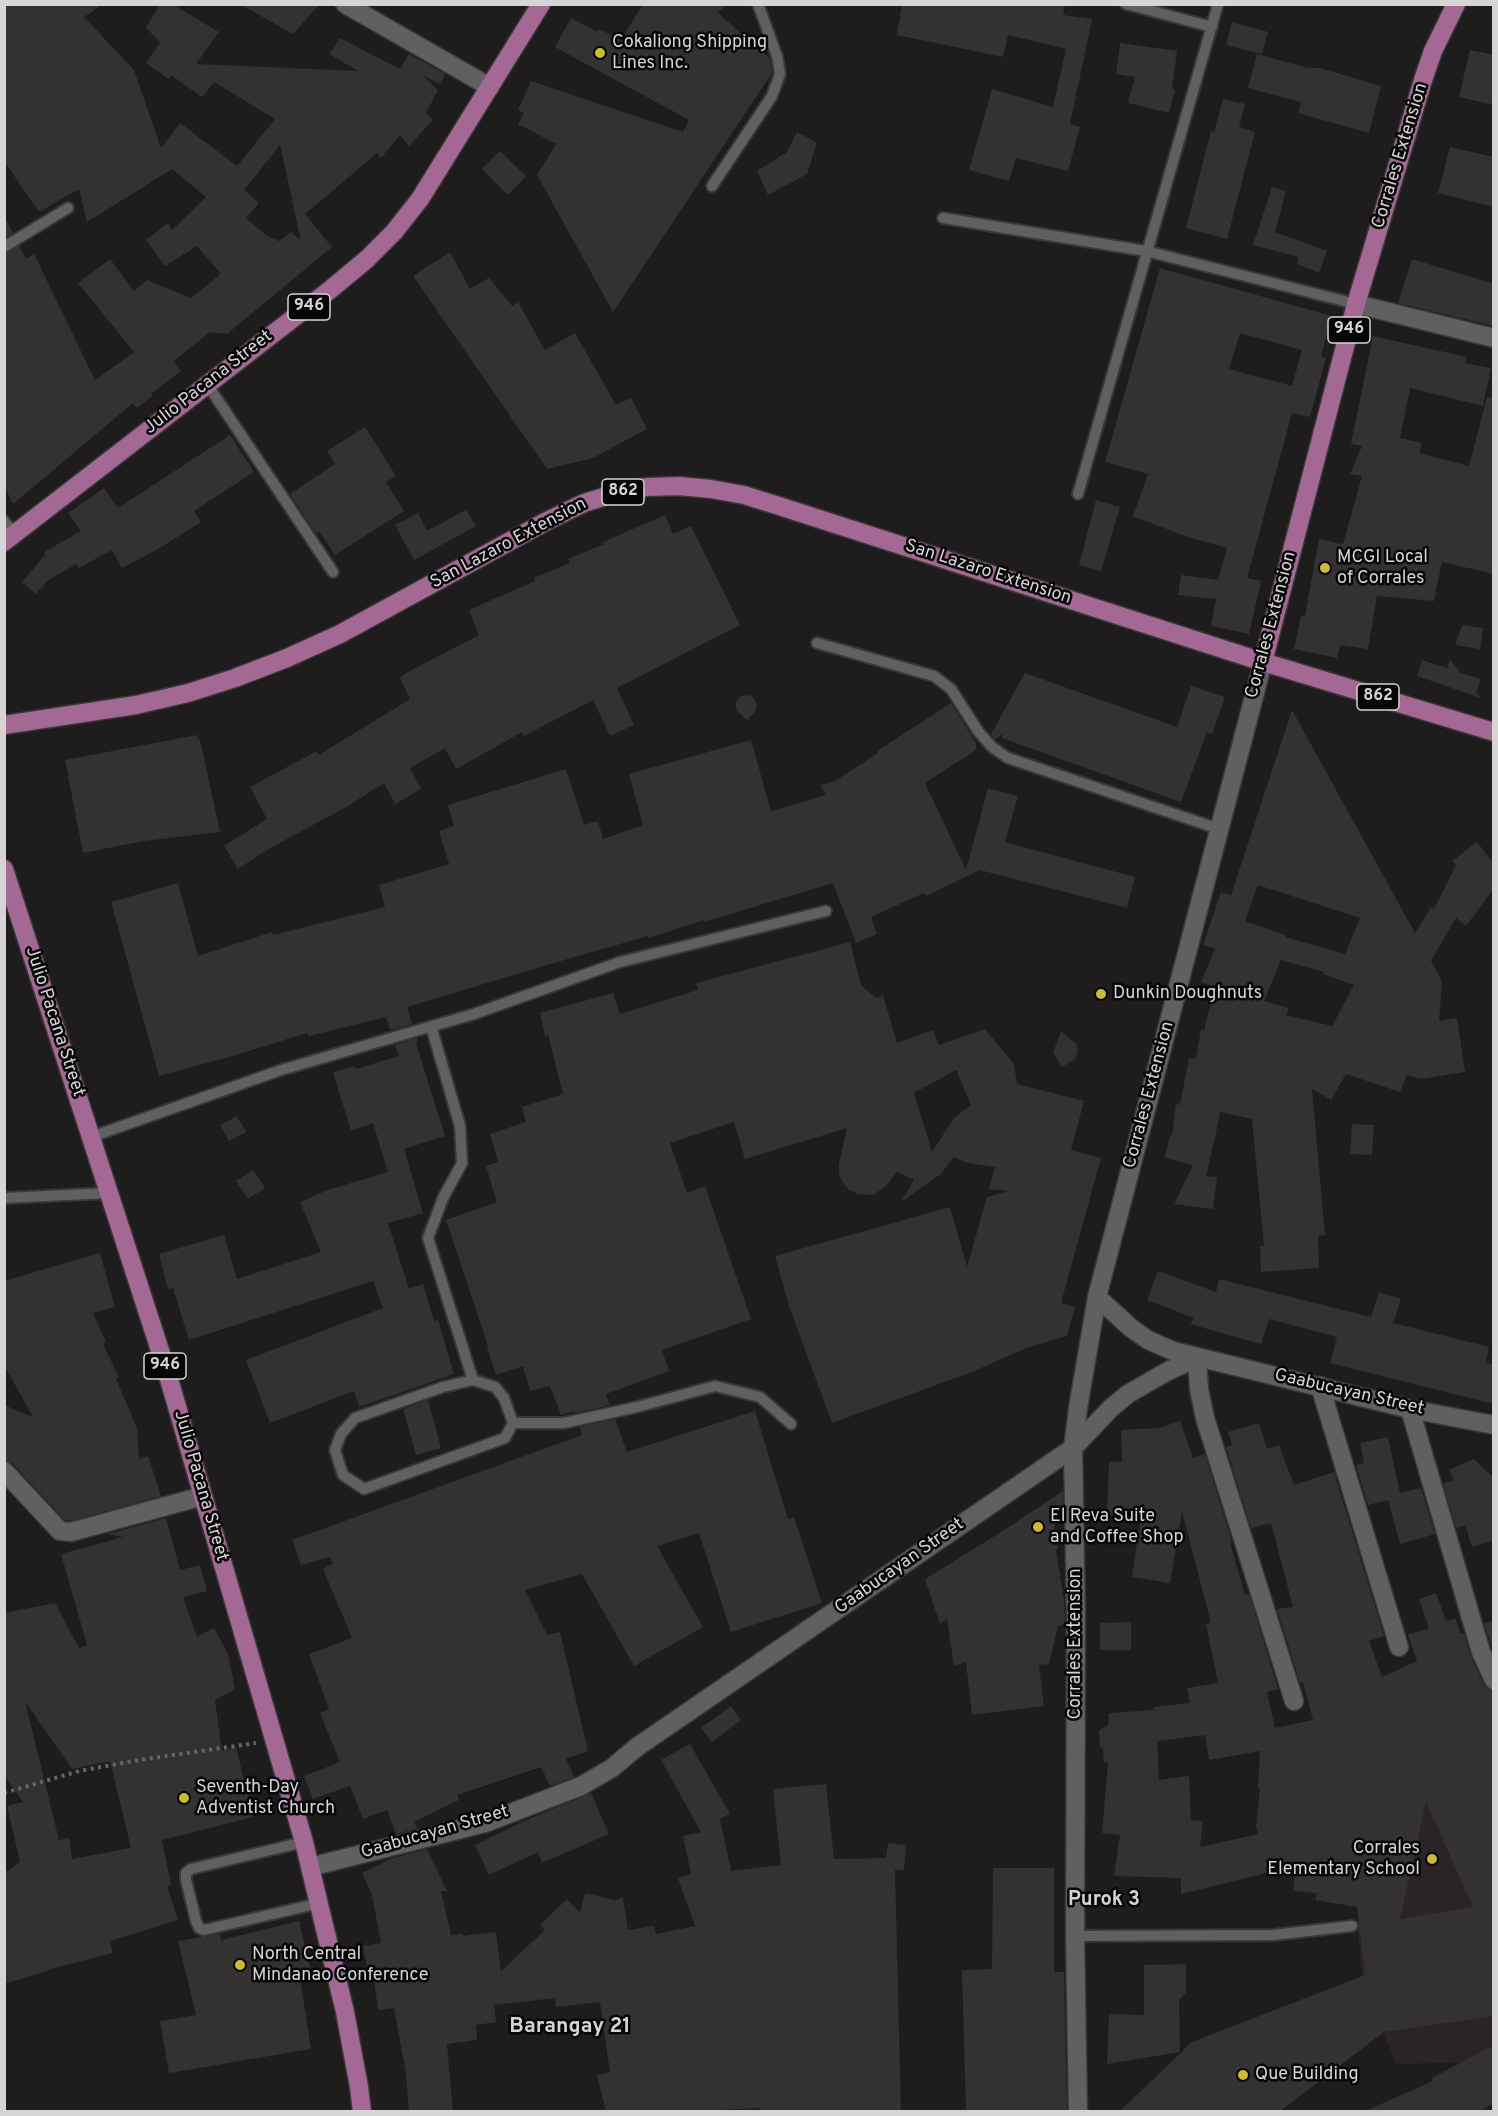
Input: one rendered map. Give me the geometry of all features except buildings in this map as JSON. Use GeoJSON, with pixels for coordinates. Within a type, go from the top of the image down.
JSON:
{"type":"FeatureCollection","features":[{"type":"Feature","properties":{"kind":"main road"},"geometry":{"type":"LineString","coordinates":[[345,4],[490,87]]}},
{"type":"Feature","properties":{"kind":"main road","name":"Julio Pacana Street"},"geometry":{"type":"LineString","coordinates":[[8,532],[207,384],[367,260],[394,232],[420,199],[541,4]]}},
{"type":"Feature","properties":{"kind":"main road","name":"Corrales Extension"},"geometry":{"type":"LineString","coordinates":[[1078,2112],[1073,1448],[1083,1370],[1097,1297],[1356,304],[1423,80],[1433,51],[1456,4]]}},
{"type":"Feature","properties":{"kind":"main road"},"geometry":{"type":"LineString","coordinates":[[1356,304],[1494,338]]}},
{"type":"Feature","properties":{"kind":"main road","name":"San Lazaro Extension"},"geometry":{"type":"LineString","coordinates":[[4,725],[136,705],[188,693],[235,678],[340,634],[547,521],[585,503],[647,487],[679,486],[744,495],[1263,662]]}},
{"type":"Feature","properties":{"kind":"main road","name":"862"},"geometry":{"type":"LineString","coordinates":[[1263,662],[1494,732]]}},
{"type":"Feature","properties":{"kind":"main road","name":"Julio Pacana Street"},"geometry":{"type":"LineString","coordinates":[[4,869],[166,1369],[304,1842],[345,2012],[362,2112]]}},
{"type":"Feature","properties":{"kind":"main road"},"geometry":{"type":"LineString","coordinates":[[1097,1297],[1148,1340],[1161,1347],[1197,1358],[1199,1389],[1205,1418],[1294,1701]]}},
{"type":"Feature","properties":{"kind":"main road","name":"Gaabucayan Street"},"geometry":{"type":"LineString","coordinates":[[310,1867],[485,1823],[581,1786],[612,1768],[637,1747],[1073,1448],[1111,1408],[1128,1394],[1197,1358],[1410,1409],[1494,1425]]}},
{"type":"Feature","properties":{"kind":"main road"},"geometry":{"type":"LineString","coordinates":[[1320,1386],[1399,1647]]}},
{"type":"Feature","properties":{"kind":"main road"},"geometry":{"type":"LineString","coordinates":[[1410,1409],[1481,1652],[1494,1680]]}},
{"type":"Feature","properties":{"kind":"main road"},"geometry":{"type":"LineString","coordinates":[[4,1471],[60,1531],[71,1532],[203,1496]]}},
{"type":"Feature","properties":{"kind":"lane"},"geometry":{"type":"LineString","coordinates":[[712,186],[772,96],[780,74],[777,56],[758,4]]}},
{"type":"Feature","properties":{"kind":"lane"},"geometry":{"type":"LineString","coordinates":[[1126,4],[1212,27]]}},
{"type":"Feature","properties":{"kind":"lane"},"geometry":{"type":"LineString","coordinates":[[1078,494],[1218,4]]}},
{"type":"Feature","properties":{"kind":"lane"},"geometry":{"type":"LineString","coordinates":[[4,247],[68,208]]}},
{"type":"Feature","properties":{"kind":"lane"},"geometry":{"type":"LineString","coordinates":[[943,218],[1146,251],[1356,304]]}},
{"type":"Feature","properties":{"kind":"lane"},"geometry":{"type":"LineString","coordinates":[[207,384],[333,572]]}},
{"type":"Feature","properties":{"kind":"lane"},"geometry":{"type":"LineString","coordinates":[[817,643],[933,676],[951,688],[978,731],[992,747],[1008,758],[1219,829]]}},
{"type":"Feature","properties":{"kind":"lane"},"geometry":{"type":"LineString","coordinates":[[91,1137],[281,1070],[474,1014],[620,962],[826,911]]}},
{"type":"Feature","properties":{"kind":"lane"},"geometry":{"type":"LineString","coordinates":[[431,1026],[460,1126],[462,1163],[443,1198],[428,1238],[473,1380]]}},
{"type":"Feature","properties":{"kind":"lane"},"geometry":{"type":"LineString","coordinates":[[4,1198],[109,1193]]}},
{"type":"Feature","properties":{"kind":"lane"},"geometry":{"type":"LineString","coordinates":[[473,1380],[495,1387],[504,1398],[513,1423],[505,1438],[364,1489],[343,1475],[334,1450],[341,1434],[355,1418],[443,1387],[473,1380]]}},
{"type":"Feature","properties":{"kind":"lane"},"geometry":{"type":"LineString","coordinates":[[513,1423],[564,1424],[715,1386],[760,1397],[791,1424]]}},
{"type":"Feature","properties":{"kind":"lane"},"geometry":{"type":"LineString","coordinates":[[304,1842],[191,1869],[186,1873],[186,1880],[196,1921],[199,1928],[204,1930],[320,1904]]}},
{"type":"Feature","properties":{"kind":"lane"},"geometry":{"type":"LineString","coordinates":[[1075,1936],[1273,1935],[1352,1926]]}},
{"type":"Feature","properties":{"kind":"path"},"geometry":{"type":"LineString","coordinates":[[4,1793],[79,1771],[274,1740]]}},
{"type":"Feature","properties":{"kind":"shaded area","name":"Corrales Elementary School"},"geometry":{"type":"Polygon","coordinates":[[[1389,1770],[1493,1793],[1493,2062],[1396,2064],[1363,1982],[1357,1924],[1389,1770]]]}},
{"type":"Feature","properties":{"kind":"place","name":"Cokaliong Shipping Lines Inc."},"geometry":{"type":"Point","coordinates":[600,53]}},
{"type":"Feature","properties":{"kind":"place","name":"MCGI Local of Corrales"},"geometry":{"type":"Point","coordinates":[1325,568]}},
{"type":"Feature","properties":{"kind":"place","name":"Dunkin Doughnuts"},"geometry":{"type":"Point","coordinates":[1101,994]}},
{"type":"Feature","properties":{"kind":"place","name":"El Reva Suite and Coffee Shop"},"geometry":{"type":"Point","coordinates":[1038,1527]}},
{"type":"Feature","properties":{"kind":"place","name":"Seventh-Day Adventist Church"},"geometry":{"type":"Point","coordinates":[184,1798]}},
{"type":"Feature","properties":{"kind":"place","name":"Corrales Elementary School"},"geometry":{"type":"Point","coordinates":[1432,1859]}},
{"type":"Feature","properties":{"kind":"place","name":"North Central Mindanao Conference"},"geometry":{"type":"Point","coordinates":[240,1965]}},
{"type":"Feature","properties":{"kind":"place","name":"Que Building"},"geometry":{"type":"Point","coordinates":[1243,2075]}},
{"type":"Feature","properties":{"kind":"district","name":"Purok 3"},"geometry":{"type":"Point","coordinates":[1104,1901]}},
{"type":"Feature","properties":{"kind":"district","name":"Barangay 21"},"geometry":{"type":"Point","coordinates":[570,2028]}}]}
